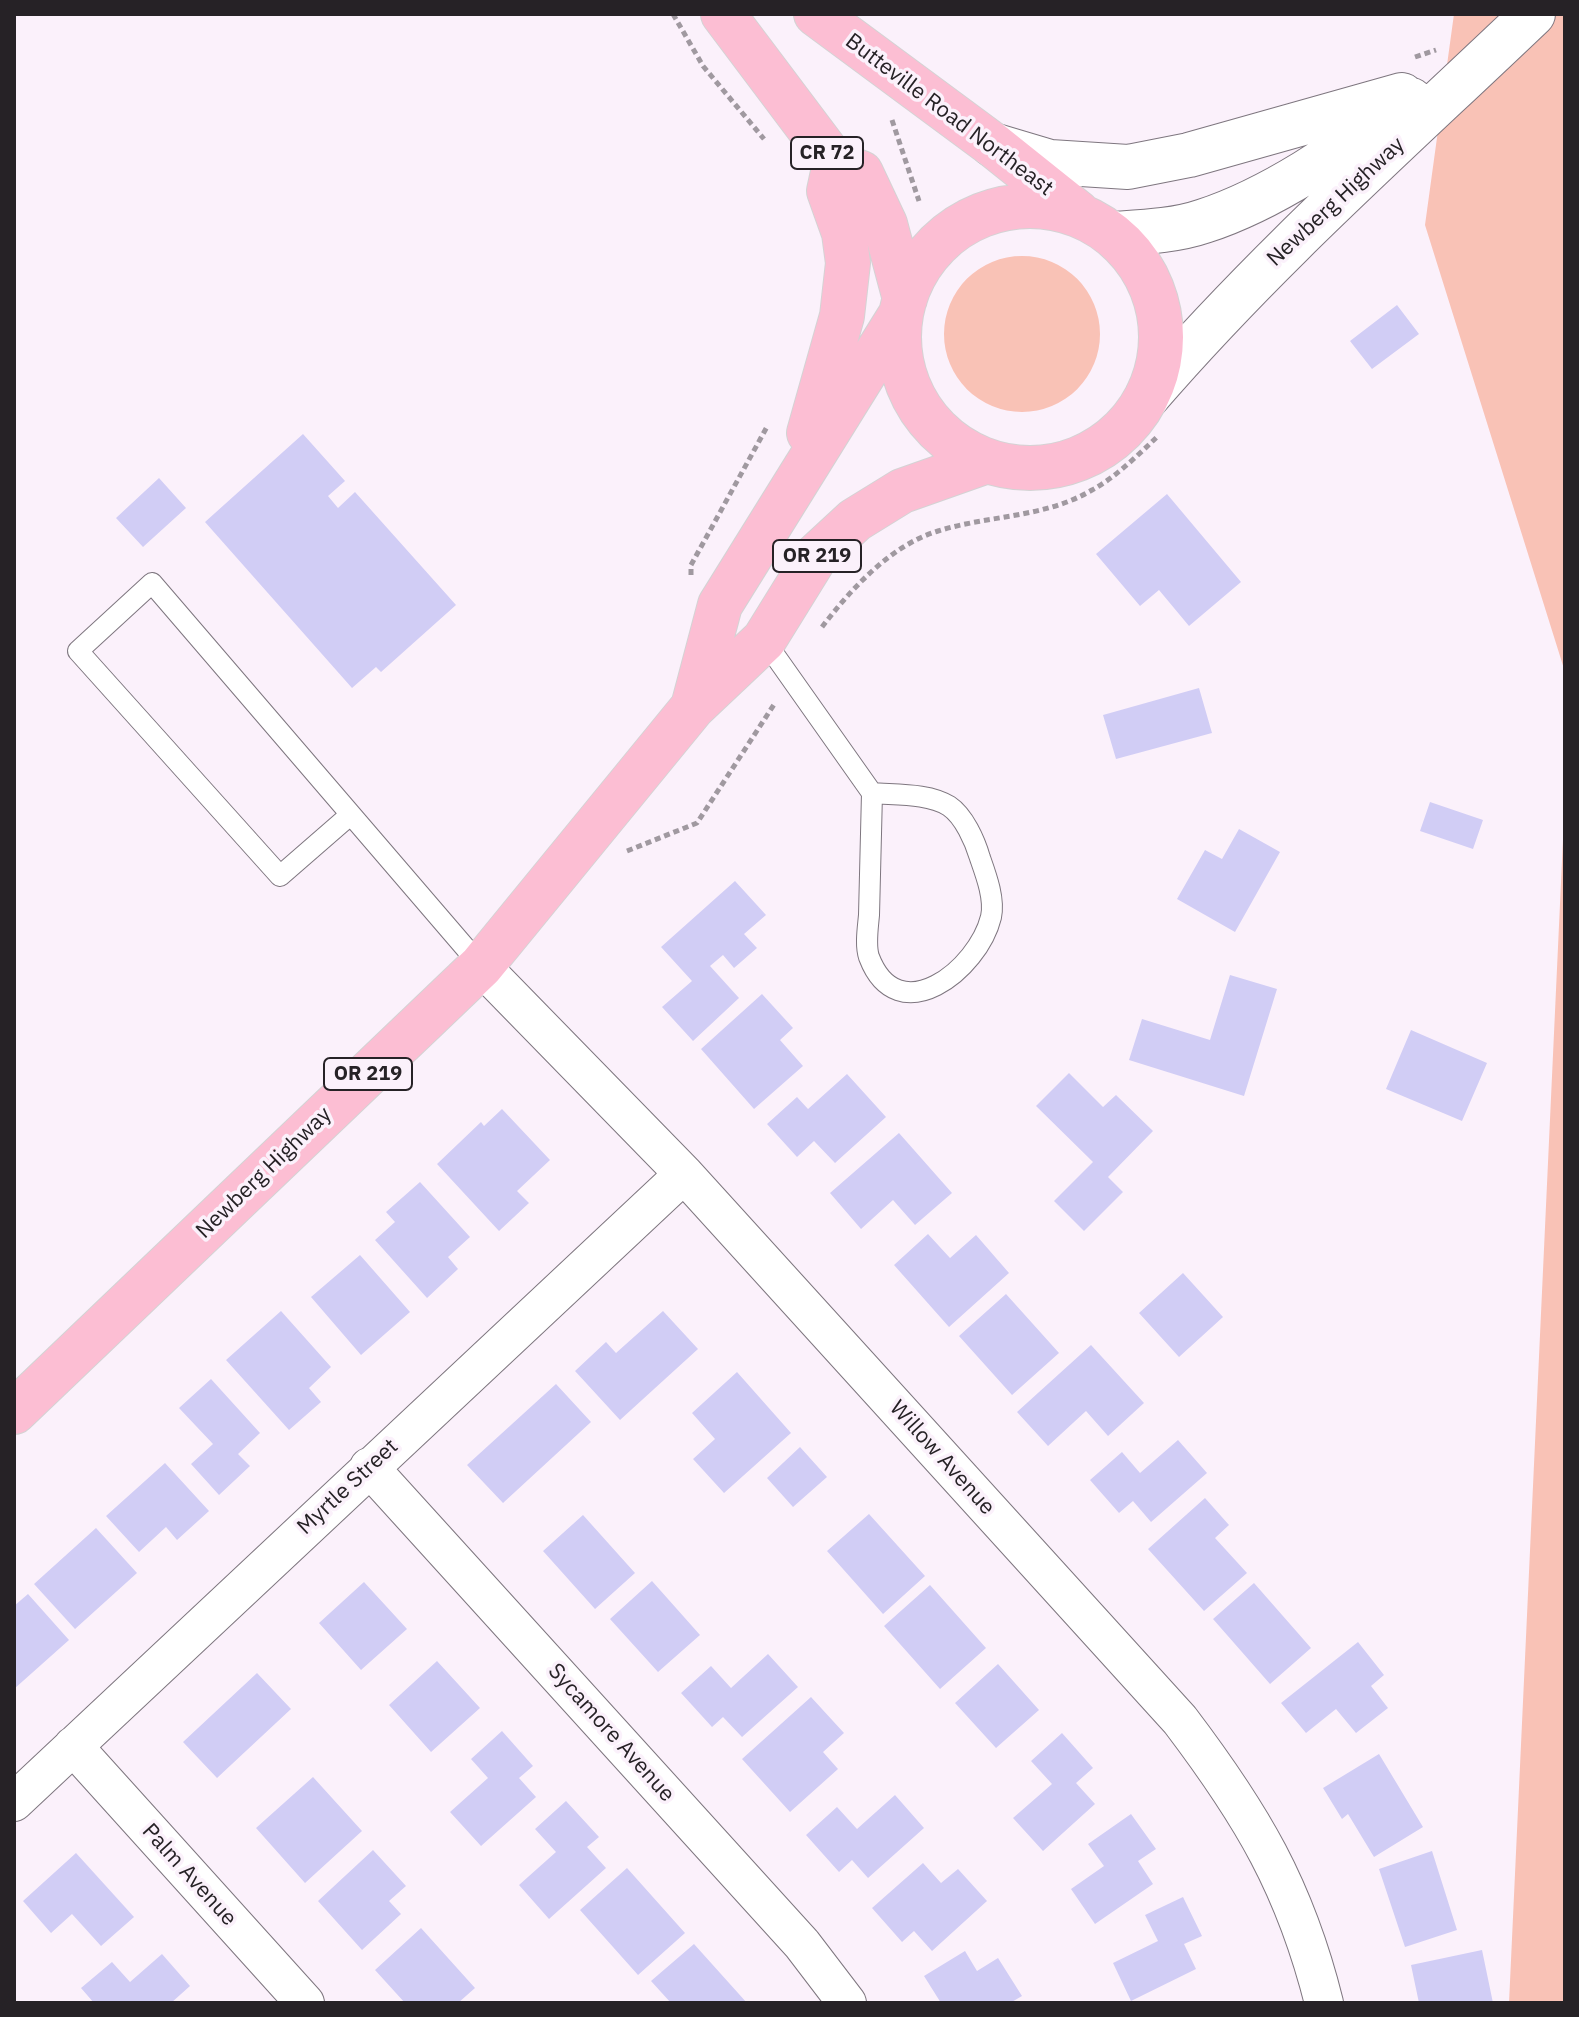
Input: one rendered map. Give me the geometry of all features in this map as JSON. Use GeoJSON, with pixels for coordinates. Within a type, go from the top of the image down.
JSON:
{"type":"FeatureCollection","features":[{"type":"Feature","properties":{"kind":"main road","name":"CR 72"},"geometry":{"type":"LineString","coordinates":[[723,14],[835,163],[861,173],[885,224],[903,307]]}},
{"type":"Feature","properties":{"kind":"main road","name":"Butteville Road Northeast"},"geometry":{"type":"LineString","coordinates":[[816,14],[1097,225]]}},
{"type":"Feature","properties":{"kind":"main road","name":"Newberg Highway"},"geometry":{"type":"LineString","coordinates":[[1097,225],[1177,228],[1204,222],[1240,206],[1356,139],[1414,74],[1531,14]]}},
{"type":"Feature","properties":{"kind":"main road","name":"Newberg Highway"},"geometry":{"type":"LineString","coordinates":[[1147,397],[1198,338],[1299,235],[1531,14]]}},
{"type":"Feature","properties":{"kind":"main road"},"geometry":{"type":"LineString","coordinates":[[993,145],[1050,162],[1128,167],[1189,155],[1414,74]]}},
{"type":"Feature","properties":{"kind":"main road"},"geometry":{"type":"LineString","coordinates":[[790,492],[842,316],[848,263],[844,233],[829,191],[835,163]]}},
{"type":"Feature","properties":{"kind":"main road"},"geometry":{"type":"LineString","coordinates":[[1020,206],[1051,207],[1097,225],[1137,260],[1157,304],[1161,327],[1159,363],[1147,397],[1114,439],[1066,463],[1040,468],[987,461],[942,434],[918,403],[903,367],[903,307],[918,270],[937,246],[961,226],[990,213],[1020,206]]}},
{"type":"Feature","properties":{"kind":"main road","name":"Newberg Highway"},"geometry":{"type":"LineString","coordinates":[[693,707],[720,605],[903,307]]}},
{"type":"Feature","properties":{"kind":"main road","name":"Newberg Highway"},"geometry":{"type":"LineString","coordinates":[[14,1412],[481,966],[693,707],[764,640],[816,556],[855,520],[902,491],[987,461]]}},
{"type":"Feature","properties":{"kind":"street","name":"Willow Avenue"},"geometry":{"type":"LineString","coordinates":[[481,966],[684,1174],[1180,1720],[1216,1768],[1267,1847],[1294,1902],[1324,2003]]}},
{"type":"Feature","properties":{"kind":"street","name":"Myrtle Street"},"geometry":{"type":"LineString","coordinates":[[14,1802],[684,1174]]}},
{"type":"Feature","properties":{"kind":"street","name":"Sycamore Avenue"},"geometry":{"type":"LineString","coordinates":[[369,1467],[802,1944],[847,2003]]}},
{"type":"Feature","properties":{"kind":"street","name":"Palm Avenue"},"geometry":{"type":"LineString","coordinates":[[73,1746],[305,2003]]}},
{"type":"Feature","properties":{"kind":"lane"},"geometry":{"type":"LineString","coordinates":[[349,816],[280,876],[78,651],[152,583],[481,966]]}},
{"type":"Feature","properties":{"kind":"lane"},"geometry":{"type":"LineString","coordinates":[[764,640],[872,793],[867,954],[881,981],[908,994],[929,991],[955,973],[972,953],[991,917],[989,886],[978,850],[950,807],[928,799],[872,793]]}},
{"type":"Feature","properties":{"kind":"path"},"geometry":{"type":"LineString","coordinates":[[673,14],[703,66],[772,149]]}},
{"type":"Feature","properties":{"kind":"path"},"geometry":{"type":"LineString","coordinates":[[1414,74],[1443,47]]}},
{"type":"Feature","properties":{"kind":"path"},"geometry":{"type":"LineString","coordinates":[[891,114],[919,196],[913,213]]}},
{"type":"Feature","properties":{"kind":"path"},"geometry":{"type":"LineString","coordinates":[[691,565],[771,418]]}},
{"type":"Feature","properties":{"kind":"shaded area"},"geometry":{"type":"Polygon","coordinates":[[[1454,14],[1565,14],[1565,672],[1425,225],[1454,14]]]}},
{"type":"Feature","properties":{"kind":"shaded area"},"geometry":{"type":"Polygon","coordinates":[[[1022,256],[1052,262],[1077,279],[1094,304],[1100,334],[1094,364],[1077,389],[1052,406],[1022,412],[992,406],[967,389],[950,364],[944,334],[950,304],[967,279],[992,262],[1022,256]]]}},
{"type":"Feature","properties":{"kind":"shaded area"},"geometry":{"type":"Polygon","coordinates":[[[1565,796],[1565,2003],[1509,2003],[1565,796]]]}},
{"type":"Feature","properties":{"kind":"building"},"geometry":{"type":"Polygon","coordinates":[[[1397,305],[1419,334],[1372,369],[1350,341],[1397,305]]]}},
{"type":"Feature","properties":{"kind":"building"},"geometry":{"type":"Polygon","coordinates":[[[303,434],[345,481],[328,496],[338,508],[355,492],[456,605],[381,672],[376,667],[352,688],[205,522],[303,434]]]}},
{"type":"Feature","properties":{"kind":"building"},"geometry":{"type":"Polygon","coordinates":[[[159,478],[186,508],[143,547],[116,518],[159,478]]]}},
{"type":"Feature","properties":{"kind":"building"},"geometry":{"type":"Polygon","coordinates":[[[1167,494],[1241,582],[1189,626],[1159,590],[1140,606],[1096,554],[1167,494]]]}},
{"type":"Feature","properties":{"kind":"building"},"geometry":{"type":"Polygon","coordinates":[[[1199,688],[1212,733],[1116,759],[1103,715],[1199,688]]]}},
{"type":"Feature","properties":{"kind":"building"},"geometry":{"type":"Polygon","coordinates":[[[1430,802],[1483,820],[1473,849],[1420,831],[1430,802]]]}},
{"type":"Feature","properties":{"kind":"building"},"geometry":{"type":"Polygon","coordinates":[[[1239,829],[1280,852],[1235,932],[1177,899],[1205,850],[1222,859],[1239,829]]]}},
{"type":"Feature","properties":{"kind":"building"},"geometry":{"type":"Polygon","coordinates":[[[735,881],[766,915],[744,934],[757,948],[734,968],[723,955],[710,966],[739,998],[693,1041],[662,1007],[692,981],[661,947],[735,881]]]}},
{"type":"Feature","properties":{"kind":"building"},"geometry":{"type":"Polygon","coordinates":[[[1230,975],[1277,989],[1244,1096],[1129,1060],[1142,1019],[1210,1040],[1230,975]]]}},
{"type":"Feature","properties":{"kind":"building"},"geometry":{"type":"Polygon","coordinates":[[[762,994],[793,1028],[780,1040],[803,1066],[754,1109],[701,1049],[762,994]]]}},
{"type":"Feature","properties":{"kind":"building"},"geometry":{"type":"Polygon","coordinates":[[[1411,1030],[1487,1063],[1462,1121],[1386,1089],[1411,1030]]]}},
{"type":"Feature","properties":{"kind":"building"},"geometry":{"type":"Polygon","coordinates":[[[1069,1073],[1103,1107],[1116,1095],[1153,1131],[1108,1177],[1123,1192],[1084,1231],[1054,1201],[1093,1162],[1036,1106],[1069,1073]]]}},
{"type":"Feature","properties":{"kind":"building"},"geometry":{"type":"Polygon","coordinates":[[[847,1074],[886,1117],[835,1163],[814,1141],[797,1157],[767,1124],[797,1097],[808,1109],[847,1074]]]}},
{"type":"Feature","properties":{"kind":"building"},"geometry":{"type":"Polygon","coordinates":[[[502,1109],[550,1160],[517,1191],[529,1203],[499,1231],[437,1164],[481,1122],[484,1126],[502,1109]]]}},
{"type":"Feature","properties":{"kind":"building"},"geometry":{"type":"Polygon","coordinates":[[[899,1133],[952,1193],[915,1225],[893,1200],[861,1229],[830,1193],[899,1133]]]}},
{"type":"Feature","properties":{"kind":"building"},"geometry":{"type":"Polygon","coordinates":[[[420,1182],[470,1237],[448,1257],[458,1269],[427,1298],[375,1240],[395,1222],[386,1212],[420,1182]]]}},
{"type":"Feature","properties":{"kind":"building"},"geometry":{"type":"Polygon","coordinates":[[[928,1234],[950,1258],[976,1235],[1009,1273],[949,1327],[894,1265],[928,1234]]]}},
{"type":"Feature","properties":{"kind":"building"},"geometry":{"type":"Polygon","coordinates":[[[360,1255],[410,1312],[361,1355],[311,1297],[360,1255]]]}},
{"type":"Feature","properties":{"kind":"building"},"geometry":{"type":"Polygon","coordinates":[[[1183,1273],[1223,1317],[1179,1357],[1139,1313],[1183,1273]]]}},
{"type":"Feature","properties":{"kind":"building"},"geometry":{"type":"Polygon","coordinates":[[[1006,1294],[1059,1353],[1012,1395],[959,1336],[1006,1294]]]}},
{"type":"Feature","properties":{"kind":"building"},"geometry":{"type":"Polygon","coordinates":[[[281,1311],[331,1367],[309,1388],[321,1402],[289,1430],[226,1360],[281,1311]]]}},
{"type":"Feature","properties":{"kind":"building"},"geometry":{"type":"Polygon","coordinates":[[[663,1311],[698,1349],[620,1420],[575,1371],[606,1342],[616,1353],[663,1311]]]}},
{"type":"Feature","properties":{"kind":"building"},"geometry":{"type":"Polygon","coordinates":[[[1091,1345],[1144,1403],[1108,1436],[1086,1411],[1048,1446],[1017,1412],[1091,1345]]]}},
{"type":"Feature","properties":{"kind":"building"},"geometry":{"type":"Polygon","coordinates":[[[737,1372],[791,1433],[724,1493],[693,1459],[715,1439],[692,1413],[737,1372]]]}},
{"type":"Feature","properties":{"kind":"building"},"geometry":{"type":"Polygon","coordinates":[[[211,1379],[260,1433],[238,1454],[250,1466],[219,1495],[191,1464],[213,1444],[179,1408],[211,1379]]]}},
{"type":"Feature","properties":{"kind":"building"},"geometry":{"type":"Polygon","coordinates":[[[556,1384],[591,1422],[503,1503],[467,1465],[556,1384]]]}},
{"type":"Feature","properties":{"kind":"building"},"geometry":{"type":"Polygon","coordinates":[[[1178,1440],[1207,1473],[1151,1522],[1133,1501],[1119,1513],[1090,1480],[1122,1452],[1140,1473],[1178,1440]]]}},
{"type":"Feature","properties":{"kind":"building"},"geometry":{"type":"Polygon","coordinates":[[[800,1447],[827,1477],[793,1507],[767,1478],[800,1447]]]}},
{"type":"Feature","properties":{"kind":"building"},"geometry":{"type":"Polygon","coordinates":[[[165,1463],[209,1511],[177,1540],[166,1527],[139,1552],[106,1516],[165,1463]]]}},
{"type":"Feature","properties":{"kind":"building"},"geometry":{"type":"Polygon","coordinates":[[[1205,1498],[1229,1525],[1215,1538],[1247,1573],[1204,1611],[1148,1549],[1205,1498]]]}},
{"type":"Feature","properties":{"kind":"building"},"geometry":{"type":"Polygon","coordinates":[[[869,1514],[925,1576],[883,1614],[827,1551],[869,1514]]]}},
{"type":"Feature","properties":{"kind":"building"},"geometry":{"type":"Polygon","coordinates":[[[583,1515],[635,1573],[595,1609],[543,1551],[583,1515]]]}},
{"type":"Feature","properties":{"kind":"building"},"geometry":{"type":"Polygon","coordinates":[[[96,1528],[137,1573],[75,1629],[34,1584],[96,1528]]]}},
{"type":"Feature","properties":{"kind":"building"},"geometry":{"type":"Polygon","coordinates":[[[652,1581],[700,1635],[658,1672],[610,1619],[652,1581]]]}},
{"type":"Feature","properties":{"kind":"building"},"geometry":{"type":"Polygon","coordinates":[[[364,1582],[407,1629],[361,1670],[319,1623],[364,1582]]]}},
{"type":"Feature","properties":{"kind":"building"},"geometry":{"type":"Polygon","coordinates":[[[1254,1583],[1311,1648],[1270,1684],[1213,1619],[1254,1583]]]}},
{"type":"Feature","properties":{"kind":"building"},"geometry":{"type":"Polygon","coordinates":[[[930,1585],[986,1648],[940,1689],[884,1626],[930,1585]]]}},
{"type":"Feature","properties":{"kind":"building"},"geometry":{"type":"Polygon","coordinates":[[[28,1594],[69,1640],[14,1689],[14,1606],[28,1594]]]}},
{"type":"Feature","properties":{"kind":"building"},"geometry":{"type":"Polygon","coordinates":[[[1358,1642],[1384,1675],[1371,1686],[1388,1708],[1356,1733],[1336,1709],[1306,1733],[1281,1703],[1358,1642]]]}},
{"type":"Feature","properties":{"kind":"building"},"geometry":{"type":"Polygon","coordinates":[[[768,1654],[798,1687],[742,1737],[723,1717],[712,1727],[681,1693],[711,1666],[731,1688],[768,1654]]]}},
{"type":"Feature","properties":{"kind":"building"},"geometry":{"type":"Polygon","coordinates":[[[437,1661],[480,1708],[431,1752],[389,1705],[437,1661]]]}},
{"type":"Feature","properties":{"kind":"building"},"geometry":{"type":"Polygon","coordinates":[[[998,1664],[1039,1710],[996,1748],[955,1703],[998,1664]]]}},
{"type":"Feature","properties":{"kind":"building"},"geometry":{"type":"Polygon","coordinates":[[[257,1673],[291,1709],[217,1778],[183,1742],[257,1673]]]}},
{"type":"Feature","properties":{"kind":"building"},"geometry":{"type":"Polygon","coordinates":[[[811,1697],[844,1733],[823,1752],[838,1769],[790,1812],[742,1759],[811,1697]]]}},
{"type":"Feature","properties":{"kind":"building"},"geometry":{"type":"Polygon","coordinates":[[[502,1731],[533,1766],[519,1778],[536,1797],[481,1846],[450,1812],[488,1778],[471,1759],[502,1731]]]}},
{"type":"Feature","properties":{"kind":"building"},"geometry":{"type":"Polygon","coordinates":[[[1062,1733],[1093,1768],[1076,1783],[1095,1804],[1043,1851],[1013,1818],[1052,1784],[1031,1761],[1062,1733]]]}},
{"type":"Feature","properties":{"kind":"building"},"geometry":{"type":"Polygon","coordinates":[[[1379,1754],[1423,1827],[1374,1857],[1348,1814],[1342,1819],[1323,1788],[1379,1754]]]}},
{"type":"Feature","properties":{"kind":"building"},"geometry":{"type":"Polygon","coordinates":[[[313,1777],[362,1831],[305,1883],[256,1828],[313,1777]]]}},
{"type":"Feature","properties":{"kind":"building"},"geometry":{"type":"Polygon","coordinates":[[[895,1795],[924,1828],[868,1878],[852,1860],[839,1872],[806,1835],[837,1807],[857,1829],[895,1795]]]}},
{"type":"Feature","properties":{"kind":"building"},"geometry":{"type":"Polygon","coordinates":[[[566,1801],[599,1837],[587,1847],[606,1868],[549,1919],[519,1885],[556,1852],[535,1829],[566,1801]]]}},
{"type":"Feature","properties":{"kind":"building"},"geometry":{"type":"Polygon","coordinates":[[[1131,1814],[1156,1849],[1138,1861],[1153,1884],[1095,1924],[1071,1889],[1104,1866],[1088,1844],[1131,1814]]]}},
{"type":"Feature","properties":{"kind":"building"},"geometry":{"type":"Polygon","coordinates":[[[373,1850],[406,1886],[389,1901],[401,1914],[362,1950],[318,1901],[373,1850]]]}},
{"type":"Feature","properties":{"kind":"building"},"geometry":{"type":"Polygon","coordinates":[[[1432,1851],[1457,1930],[1405,1947],[1379,1869],[1432,1851]]]}},
{"type":"Feature","properties":{"kind":"building"},"geometry":{"type":"Polygon","coordinates":[[[76,1853],[134,1917],[101,1946],[72,1914],[51,1933],[23,1901],[76,1853]]]}},
{"type":"Feature","properties":{"kind":"building"},"geometry":{"type":"Polygon","coordinates":[[[923,1863],[941,1883],[958,1869],[987,1901],[932,1951],[914,1931],[902,1942],[872,1908],[923,1863]]]}},
{"type":"Feature","properties":{"kind":"building"},"geometry":{"type":"Polygon","coordinates":[[[627,1868],[685,1933],[638,1975],[580,1910],[627,1868]]]}},
{"type":"Feature","properties":{"kind":"building"},"geometry":{"type":"Polygon","coordinates":[[[1183,1897],[1202,1936],[1184,1944],[1196,1969],[1131,2001],[1113,1963],[1158,1941],[1145,1915],[1183,1897]]]}},
{"type":"Feature","properties":{"kind":"building"},"geometry":{"type":"Polygon","coordinates":[[[421,1928],[475,1988],[458,2003],[405,2003],[375,1970],[421,1928]]]}},
{"type":"Feature","properties":{"kind":"building"},"geometry":{"type":"Polygon","coordinates":[[[694,1944],[747,2003],[671,2003],[651,1981],[694,1944]]]}},
{"type":"Feature","properties":{"kind":"building"},"geometry":{"type":"Polygon","coordinates":[[[1482,1950],[1493,2003],[1419,2003],[1411,1965],[1482,1950]]]}},
{"type":"Feature","properties":{"kind":"building"},"geometry":{"type":"Polygon","coordinates":[[[965,1951],[977,1971],[998,1958],[1022,1996],[1010,2003],[941,2003],[924,1976],[965,1951]]]}},
{"type":"Feature","properties":{"kind":"building"},"geometry":{"type":"Polygon","coordinates":[[[162,1954],[190,1986],[171,2003],[94,2003],[81,1988],[112,1962],[130,1982],[162,1954]]]}}]}
